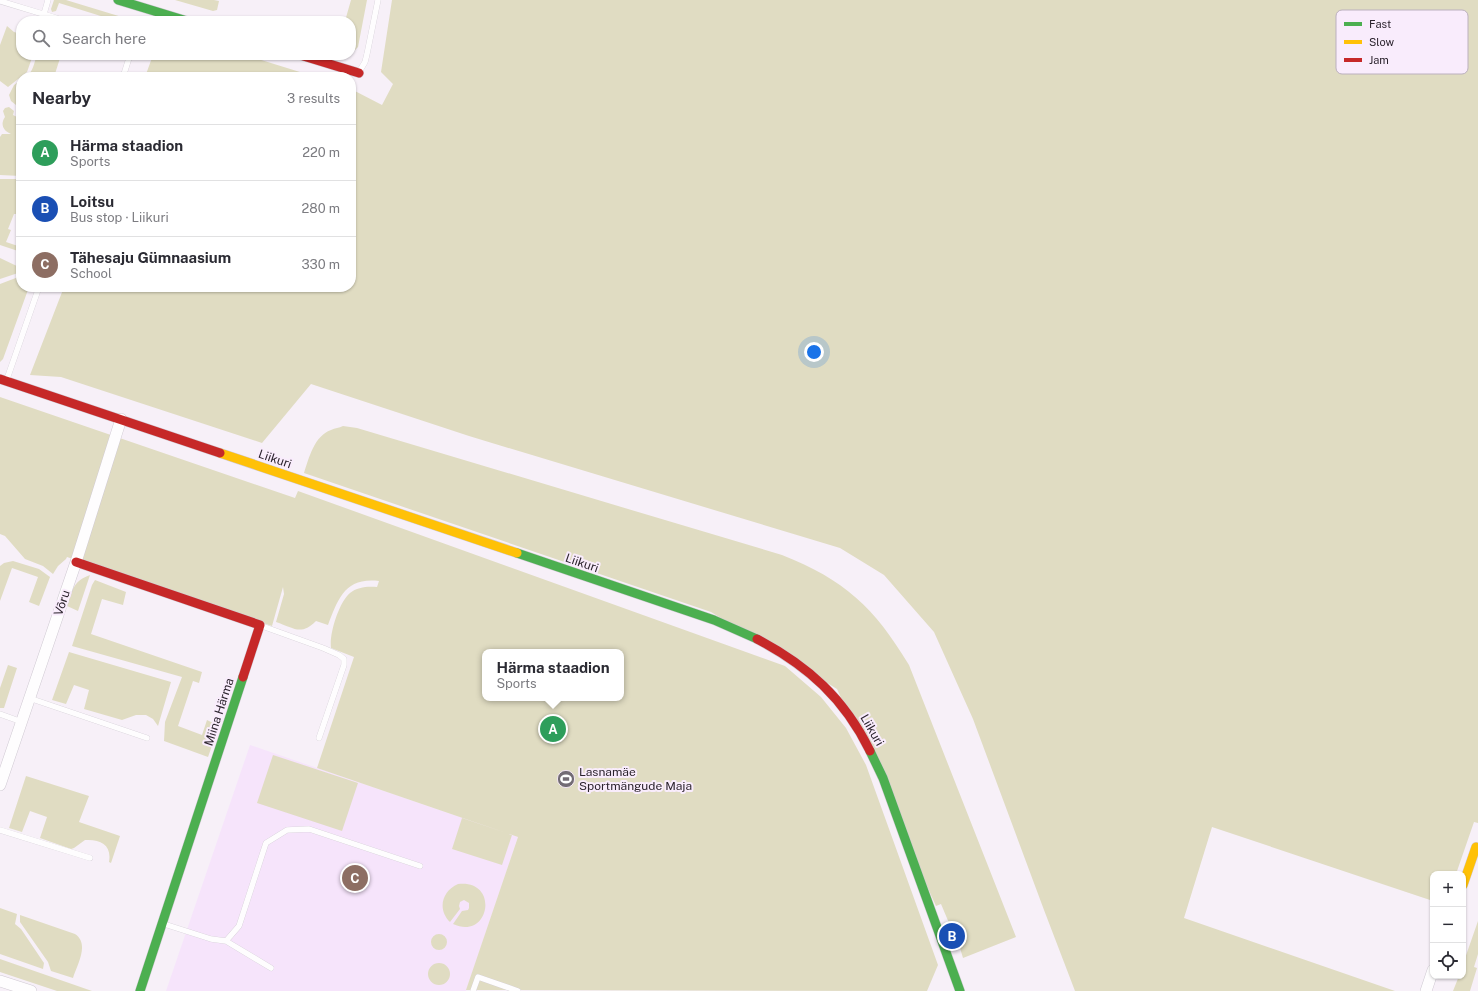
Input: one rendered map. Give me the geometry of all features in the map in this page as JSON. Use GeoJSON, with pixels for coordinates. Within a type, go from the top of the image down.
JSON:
{"type":"FeatureCollection","features":[{"type":"Feature","properties":{"kind":"street"},"geometry":{"type":"LineString","coordinates":[[118,0],[134,2],[173,16]]}},
{"type":"Feature","properties":{"kind":"street"},"geometry":{"type":"LineString","coordinates":[[316,60],[356,72]]}},
{"type":"Feature","properties":{"kind":"street","name":"Liikuri"},"geometry":{"type":"LineString","coordinates":[[3,380],[714,620],[759,639],[794,659],[811,672],[831,692],[857,725],[870,749],[883,778],[960,991]]}},
{"type":"Feature","properties":{"kind":"street","name":"Võru"},"geometry":{"type":"LineString","coordinates":[[0,785],[76,562],[121,419]]}},
{"type":"Feature","properties":{"kind":"street"},"geometry":{"type":"LineString","coordinates":[[76,562],[260,625]]}},
{"type":"Feature","properties":{"kind":"street","name":"Miina Härma"},"geometry":{"type":"LineString","coordinates":[[140,991],[260,625]]}},
{"type":"Feature","properties":{"kind":"street"},"geometry":{"type":"LineString","coordinates":[[1466,877],[1477,847]]}},
{"type":"Feature","properties":{"kind":"street"},"geometry":{"type":"LineString","coordinates":[[1426,991],[1430,979]]}},
{"type":"Feature","properties":{"kind":"street"},"geometry":{"type":"LineString","coordinates":[[0,980],[31,991]]}},
{"type":"Feature","properties":{"kind":"lane"},"geometry":{"type":"LineString","coordinates":[[44,14],[48,0]]}},
{"type":"Feature","properties":{"kind":"lane"},"geometry":{"type":"LineString","coordinates":[[359,73],[365,62],[378,0]]}},
{"type":"Feature","properties":{"kind":"lane"},"geometry":{"type":"LineString","coordinates":[[0,1],[50,16]]}},
{"type":"Feature","properties":{"kind":"lane"},"geometry":{"type":"LineString","coordinates":[[125,72],[128,60]]}},
{"type":"Feature","properties":{"kind":"lane"},"geometry":{"type":"LineString","coordinates":[[3,380],[37,292]]}},
{"type":"Feature","properties":{"kind":"lane"},"geometry":{"type":"LineString","coordinates":[[260,625],[323,648],[338,655],[344,660],[344,665],[318,738]]}},
{"type":"Feature","properties":{"kind":"lane"},"geometry":{"type":"LineString","coordinates":[[29,698],[147,738]]}},
{"type":"Feature","properties":{"kind":"lane"},"geometry":{"type":"LineString","coordinates":[[0,714],[22,722]]}},
{"type":"Feature","properties":{"kind":"lane"},"geometry":{"type":"LineString","coordinates":[[226,941],[239,926],[266,843],[287,830],[309,829],[420,866]]}},
{"type":"Feature","properties":{"kind":"lane"},"geometry":{"type":"LineString","coordinates":[[0,830],[90,858]]}},
{"type":"Feature","properties":{"kind":"lane"},"geometry":{"type":"LineString","coordinates":[[162,923],[226,941],[271,968]]}},
{"type":"Feature","properties":{"kind":"lane"},"geometry":{"type":"LineString","coordinates":[[473,991],[478,977],[518,991]]}},
{"type":"Feature","properties":{"kind":"shaded area"},"geometry":{"type":"Polygon","coordinates":[[[54,0],[66,0],[119,16],[101,16],[59,3],[56,11],[52,12],[51,9],[54,0]]]}},
{"type":"Feature","properties":{"kind":"shaded area"},"geometry":{"type":"Polygon","coordinates":[[[175,0],[219,1],[217,10],[213,11],[175,0]]]}},
{"type":"Feature","properties":{"kind":"shaded area"},"geometry":{"type":"Polygon","coordinates":[[[351,0],[367,0],[358,47],[356,49],[356,16],[346,16],[351,0]]]}},
{"type":"Feature","properties":{"kind":"shaded area"},"geometry":{"type":"Polygon","coordinates":[[[392,0],[1478,0],[1478,823],[1474,822],[1457,871],[1430,871],[1430,900],[1212,827],[1184,918],[1395,991],[1075,991],[973,719],[934,632],[884,575],[840,548],[469,436],[311,384],[262,443],[61,377],[30,375],[62,292],[356,292],[356,92],[382,105],[393,84],[381,72],[392,0]]]}},
{"type":"Feature","properties":{"kind":"shaded area"},"geometry":{"type":"Polygon","coordinates":[[[7,26],[16,33],[16,60],[31,60],[27,72],[16,72],[16,81],[8,87],[0,81],[0,45],[7,26]]]}},
{"type":"Feature","properties":{"kind":"shaded area"},"geometry":{"type":"Polygon","coordinates":[[[35,60],[59,60],[56,72],[30,72],[35,60]]]}},
{"type":"Feature","properties":{"kind":"shaded area"},"geometry":{"type":"Polygon","coordinates":[[[151,60],[261,60],[300,72],[147,72],[151,60]]]}},
{"type":"Feature","properties":{"kind":"shaded area"},"geometry":{"type":"Polygon","coordinates":[[[16,84],[16,105],[11,101],[9,95],[16,84]]]}},
{"type":"Feature","properties":{"kind":"shaded area"},"geometry":{"type":"Polygon","coordinates":[[[9,107],[14,111],[13,115],[16,116],[16,176],[0,175],[0,137],[2,134],[11,134],[3,127],[3,120],[5,117],[3,111],[5,108],[9,107]]]}},
{"type":"Feature","properties":{"kind":"shaded area"},"geometry":{"type":"Polygon","coordinates":[[[0,179],[16,179],[16,214],[14,214],[8,229],[11,230],[6,242],[16,245],[16,250],[0,245],[0,179]]]}},
{"type":"Feature","properties":{"kind":"shaded area"},"geometry":{"type":"Polygon","coordinates":[[[0,258],[16,266],[16,274],[0,279],[0,258]]]}},
{"type":"Feature","properties":{"kind":"shaded area"},"geometry":{"type":"Polygon","coordinates":[[[16,278],[16,292],[27,292],[3,359],[0,362],[0,284],[16,278]]]}},
{"type":"Feature","properties":{"kind":"shaded area"},"geometry":{"type":"Polygon","coordinates":[[[0,397],[295,498],[298,491],[785,666],[821,697],[846,728],[866,765],[938,965],[927,991],[466,990],[518,837],[317,768],[354,657],[331,648],[333,627],[342,603],[350,593],[363,587],[377,587],[379,581],[358,583],[351,586],[344,592],[335,607],[328,625],[316,621],[311,626],[301,629],[276,622],[284,594],[283,587],[272,626],[67,557],[58,566],[53,574],[43,566],[25,559],[5,536],[0,534],[0,397]]]}},
{"type":"Feature","properties":{"kind":"shaded area"},"geometry":{"type":"Polygon","coordinates":[[[343,426],[357,428],[782,555],[824,575],[841,585],[870,611],[909,665],[1016,937],[963,958],[960,948],[965,942],[960,928],[949,923],[941,904],[936,906],[837,689],[711,612],[304,473],[313,448],[320,437],[331,430],[343,426]]]}},
{"type":"Feature","properties":{"kind":"shaded area"},"geometry":{"type":"Polygon","coordinates":[[[13,561],[39,569],[50,577],[39,606],[29,602],[38,577],[12,568],[0,601],[0,566],[4,563],[13,561]]]}},
{"type":"Feature","properties":{"kind":"shaded area"},"geometry":{"type":"Polygon","coordinates":[[[90,575],[78,611],[67,606],[74,587],[84,577],[90,575]]]}},
{"type":"Feature","properties":{"kind":"shaded area"},"geometry":{"type":"Polygon","coordinates":[[[95,580],[126,592],[123,605],[102,599],[91,634],[202,672],[199,683],[193,681],[178,726],[202,735],[207,720],[219,726],[208,757],[164,741],[165,722],[182,677],[72,646],[95,580]]]}},
{"type":"Feature","properties":{"kind":"shaded area"},"geometry":{"type":"Polygon","coordinates":[[[69,652],[171,682],[158,726],[153,719],[146,715],[136,715],[122,720],[84,709],[89,690],[74,685],[66,704],[52,700],[69,652]]]}},
{"type":"Feature","properties":{"kind":"shaded area"},"geometry":{"type":"Polygon","coordinates":[[[8,665],[17,668],[4,708],[0,708],[0,688],[8,665]]]}},
{"type":"Feature","properties":{"kind":"shaded area"},"geometry":{"type":"Polygon","coordinates":[[[250,745],[518,837],[466,991],[166,991],[250,745]]]}},
{"type":"Feature","properties":{"kind":"shaded area"},"geometry":{"type":"Polygon","coordinates":[[[273,755],[358,783],[342,831],[257,803],[273,755]]]}},
{"type":"Feature","properties":{"kind":"shaded area"},"geometry":{"type":"Polygon","coordinates":[[[26,776],[89,796],[79,822],[120,836],[111,863],[109,862],[109,851],[107,847],[100,842],[85,840],[71,849],[40,838],[47,817],[30,811],[22,832],[9,828],[26,776]]]}},
{"type":"Feature","properties":{"kind":"shaded area"},"geometry":{"type":"Polygon","coordinates":[[[462,818],[512,835],[502,865],[452,849],[462,818]]]}},
{"type":"Feature","properties":{"kind":"shaded area"},"geometry":{"type":"Polygon","coordinates":[[[458,884],[471,885],[480,891],[485,899],[485,908],[482,917],[475,924],[466,927],[453,924],[462,911],[468,910],[469,903],[464,900],[460,902],[460,909],[450,922],[444,912],[443,901],[445,896],[448,891],[458,884]]]}},
{"type":"Feature","properties":{"kind":"shaded area"},"geometry":{"type":"Polygon","coordinates":[[[0,908],[17,914],[15,924],[21,929],[44,963],[43,969],[0,954],[0,908]]]}},
{"type":"Feature","properties":{"kind":"shaded area"},"geometry":{"type":"Polygon","coordinates":[[[20,915],[75,934],[79,938],[82,943],[82,949],[73,978],[51,971],[48,962],[20,922],[20,915]]]}},
{"type":"Feature","properties":{"kind":"shaded area"},"geometry":{"type":"Polygon","coordinates":[[[1478,921],[1478,954],[1474,967],[1477,968],[1470,991],[1453,991],[1458,979],[1466,979],[1466,955],[1478,921]]]}},
{"type":"Feature","properties":{"kind":"shaded area"},"geometry":{"type":"Polygon","coordinates":[[[439,934],[446,939],[447,942],[442,949],[439,950],[432,945],[431,942],[436,935],[439,934]]]}},
{"type":"Feature","properties":{"kind":"shaded area"},"geometry":{"type":"Polygon","coordinates":[[[0,959],[92,991],[57,991],[0,972],[0,959]]]}},
{"type":"Feature","properties":{"kind":"shaded area"},"geometry":{"type":"Polygon","coordinates":[[[439,963],[447,966],[450,974],[447,982],[439,985],[431,982],[428,974],[431,966],[439,963]]]}},
{"type":"Feature","properties":{"kind":"traffic: fast"},"geometry":{"type":"LineString","coordinates":[[118,0],[171,16]]}},
{"type":"Feature","properties":{"kind":"traffic: fast"},"geometry":{"type":"LineString","coordinates":[[517,553],[714,620],[757,639]]}},
{"type":"Feature","properties":{"kind":"traffic: fast"},"geometry":{"type":"LineString","coordinates":[[140,991],[243,677]]}},
{"type":"Feature","properties":{"kind":"traffic: fast"},"geometry":{"type":"LineString","coordinates":[[870,751],[883,778],[960,991]]}},
{"type":"Feature","properties":{"kind":"traffic: slow"},"geometry":{"type":"LineString","coordinates":[[220,453],[517,553]]}},
{"type":"Feature","properties":{"kind":"traffic: slow"},"geometry":{"type":"LineString","coordinates":[[1466,876],[1476,847]]}},
{"type":"Feature","properties":{"kind":"traffic: jam"},"geometry":{"type":"LineString","coordinates":[[316,60],[356,72]]}},
{"type":"Feature","properties":{"kind":"traffic: jam"},"geometry":{"type":"LineString","coordinates":[[0,379],[220,453]]}},
{"type":"Feature","properties":{"kind":"traffic: jam"},"geometry":{"type":"LineString","coordinates":[[76,562],[260,625],[243,677]]}},
{"type":"Feature","properties":{"kind":"traffic: jam"},"geometry":{"type":"LineString","coordinates":[[757,639],[793,660],[823,685],[849,715],[870,751]]}},
{"type":"Feature","properties":{"kind":"place","name":"Härma staadion"},"geometry":{"type":"Point","coordinates":[553,729]}},
{"type":"Feature","properties":{"kind":"place","name":"Lasnamäe Sportmängude Maja"},"geometry":{"type":"Point","coordinates":[566,779]}},
{"type":"Feature","properties":{"kind":"place","name":"Tähesaju Gümnaasium"},"geometry":{"type":"Point","coordinates":[355,878]}},
{"type":"Feature","properties":{"kind":"place","name":"Loitsu"},"geometry":{"type":"Point","coordinates":[952,936]}}]}
